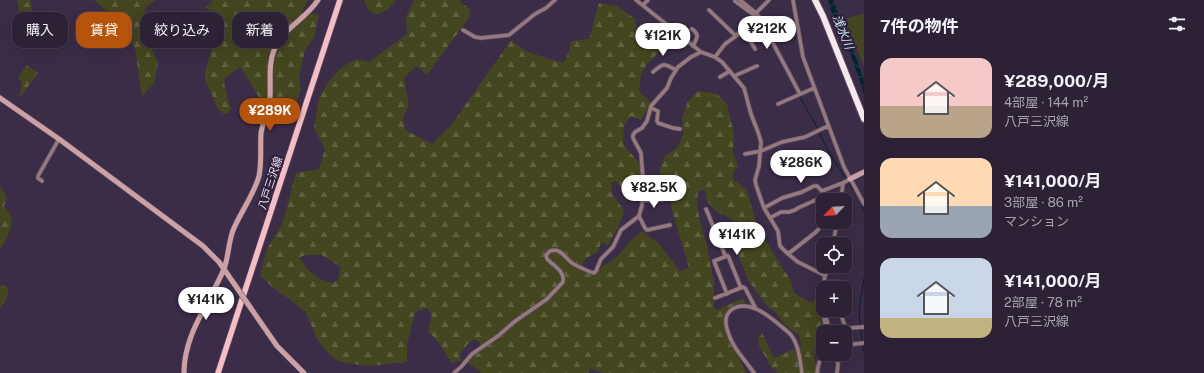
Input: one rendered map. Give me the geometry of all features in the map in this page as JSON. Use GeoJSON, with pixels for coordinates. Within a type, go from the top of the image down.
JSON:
{"type":"FeatureCollection","features":[{"type":"Feature","properties":{"kind":"highway"},"geometry":{"type":"LineString","coordinates":[[815,0],[823,16],[864,119]]}},
{"type":"Feature","properties":{"kind":"main road","name":"八戸三沢線"},"geometry":{"type":"LineString","coordinates":[[218,373],[340,0]]}},
{"type":"Feature","properties":{"kind":"street"},"geometry":{"type":"LineString","coordinates":[[184,373],[187,345],[200,313],[224,269],[232,234],[258,176],[261,135],[270,99],[272,57],[279,40],[294,24],[306,15],[318,0]]}},
{"type":"Feature","properties":{"kind":"street"},"geometry":{"type":"LineString","coordinates":[[463,30],[475,37],[482,38],[509,35],[555,0]]}},
{"type":"Feature","properties":{"kind":"street"},"geometry":{"type":"LineString","coordinates":[[636,0],[701,52],[716,57],[730,70],[744,88],[761,142],[759,166],[755,180],[764,208],[778,231],[780,246],[798,262],[824,276]]}},
{"type":"Feature","properties":{"kind":"street"},"geometry":{"type":"LineString","coordinates":[[643,5],[648,0]]}},
{"type":"Feature","properties":{"kind":"street"},"geometry":{"type":"LineString","coordinates":[[738,0],[761,19],[770,39],[800,94]]}},
{"type":"Feature","properties":{"kind":"street"},"geometry":{"type":"LineString","coordinates":[[716,57],[725,44],[736,36],[769,0]]}},
{"type":"Feature","properties":{"kind":"street"},"geometry":{"type":"LineString","coordinates":[[794,0],[802,57],[844,167],[864,204]]}},
{"type":"Feature","properties":{"kind":"street"},"geometry":{"type":"LineString","coordinates":[[709,10],[736,36]]}},
{"type":"Feature","properties":{"kind":"street"},"geometry":{"type":"LineString","coordinates":[[755,14],[767,40]]}},
{"type":"Feature","properties":{"kind":"street"},"geometry":{"type":"LineString","coordinates":[[743,28],[755,49]]}},
{"type":"Feature","properties":{"kind":"street"},"geometry":{"type":"LineString","coordinates":[[692,29],[697,35],[693,46]]}},
{"type":"Feature","properties":{"kind":"street"},"geometry":{"type":"LineString","coordinates":[[454,373],[461,368],[472,354],[547,299],[562,282],[562,273],[547,259],[546,255],[548,252],[554,250],[562,253],[570,262],[590,273],[594,273],[596,271],[601,259],[613,247],[621,230],[638,216],[642,204],[643,180],[641,153],[633,138],[633,135],[642,128],[650,108],[667,88],[682,62],[701,52]]}},
{"type":"Feature","properties":{"kind":"street"},"geometry":{"type":"LineString","coordinates":[[653,72],[661,65],[666,64],[676,70]]}},
{"type":"Feature","properties":{"kind":"street"},"geometry":{"type":"LineString","coordinates":[[734,76],[757,66]]}},
{"type":"Feature","properties":{"kind":"street"},"geometry":{"type":"LineString","coordinates":[[720,77],[730,70]]}},
{"type":"Feature","properties":{"kind":"street"},"geometry":{"type":"LineString","coordinates":[[778,104],[814,88]]}},
{"type":"Feature","properties":{"kind":"street"},"geometry":{"type":"LineString","coordinates":[[0,98],[59,139],[212,254],[277,346],[304,373]]}},
{"type":"Feature","properties":{"kind":"street"},"geometry":{"type":"LineString","coordinates":[[650,108],[658,111],[658,123],[680,129]]}},
{"type":"Feature","properties":{"kind":"street"},"geometry":{"type":"LineString","coordinates":[[745,154],[761,151],[782,142],[805,137],[828,126]]}},
{"type":"Feature","properties":{"kind":"street"},"geometry":{"type":"LineString","coordinates":[[42,181],[38,178],[38,176],[59,139]]}},
{"type":"Feature","properties":{"kind":"street"},"geometry":{"type":"LineString","coordinates":[[822,191],[843,183],[864,172]]}},
{"type":"Feature","properties":{"kind":"street"},"geometry":{"type":"LineString","coordinates":[[842,193],[843,183]]}},
{"type":"Feature","properties":{"kind":"street"},"geometry":{"type":"LineString","coordinates":[[764,208],[782,198],[802,192],[814,186],[817,186],[822,191]]}},
{"type":"Feature","properties":{"kind":"street"},"geometry":{"type":"LineString","coordinates":[[770,218],[781,212],[795,210],[820,198],[822,196],[822,191]]}},
{"type":"Feature","properties":{"kind":"street"},"geometry":{"type":"LineString","coordinates":[[642,200],[652,201],[666,199]]}},
{"type":"Feature","properties":{"kind":"street"},"geometry":{"type":"LineString","coordinates":[[706,209],[725,255],[730,258],[739,283],[745,288],[756,309]]}},
{"type":"Feature","properties":{"kind":"street"},"geometry":{"type":"LineString","coordinates":[[638,216],[647,230],[670,225]]}},
{"type":"Feature","properties":{"kind":"street"},"geometry":{"type":"LineString","coordinates":[[788,254],[819,229]]}},
{"type":"Feature","properties":{"kind":"street"},"geometry":{"type":"LineString","coordinates":[[727,294],[714,261],[728,256]]}},
{"type":"Feature","properties":{"kind":"street"},"geometry":{"type":"LineString","coordinates":[[823,281],[826,273]]}},
{"type":"Feature","properties":{"kind":"street"},"geometry":{"type":"LineString","coordinates":[[715,298],[743,287]]}},
{"type":"Feature","properties":{"kind":"street"},"geometry":{"type":"LineString","coordinates":[[754,373],[741,358],[732,343],[726,328],[725,318],[730,311],[736,307],[742,306],[756,309],[771,317],[791,335],[797,348],[802,373]]}},
{"type":"Feature","properties":{"kind":"street"},"geometry":{"type":"LineString","coordinates":[[842,317],[845,326],[849,328],[864,327]]}},
{"type":"Feature","properties":{"kind":"street"},"geometry":{"type":"LineString","coordinates":[[852,344],[864,343]]}},
{"type":"Feature","properties":{"kind":"street"},"geometry":{"type":"LineString","coordinates":[[817,373],[820,361]]}},
{"type":"Feature","properties":{"kind":"street"},"geometry":{"type":"LineString","coordinates":[[837,361],[837,373]]}},
{"type":"Feature","properties":{"kind":"green space"},"geometry":{"type":"Polygon","coordinates":[[[17,0],[31,0],[32,12],[19,11],[17,0]]]}},
{"type":"Feature","properties":{"kind":"green space"},"geometry":{"type":"Polygon","coordinates":[[[94,0],[156,0],[145,8],[144,12],[140,12],[140,48],[151,48],[158,63],[154,83],[142,97],[135,49],[132,43],[132,12],[108,12],[94,0]]]}},
{"type":"Feature","properties":{"kind":"green space"},"geometry":{"type":"Polygon","coordinates":[[[213,0],[308,0],[301,13],[314,13],[319,15],[314,37],[305,50],[299,77],[301,88],[295,107],[285,124],[277,119],[264,106],[240,67],[224,79],[225,89],[231,109],[228,114],[222,113],[217,108],[205,80],[205,72],[211,51],[214,48],[224,48],[224,12],[216,12],[205,7],[213,0]]]}},
{"type":"Feature","properties":{"kind":"green space"},"geometry":{"type":"Polygon","coordinates":[[[364,0],[396,0],[388,9],[379,14],[375,14],[367,7],[364,0]]]}},
{"type":"Feature","properties":{"kind":"green space"},"geometry":{"type":"Polygon","coordinates":[[[414,0],[459,0],[470,10],[470,16],[427,75],[416,66],[404,78],[409,105],[403,117],[405,130],[432,144],[452,124],[511,40],[527,52],[563,63],[568,54],[571,41],[589,39],[599,3],[617,6],[635,19],[638,34],[651,43],[659,52],[647,64],[641,74],[639,91],[651,103],[641,120],[631,116],[624,125],[623,144],[640,164],[640,180],[621,187],[616,181],[611,183],[612,194],[624,210],[621,219],[608,245],[601,242],[598,252],[585,260],[582,267],[594,276],[603,266],[618,256],[632,239],[642,231],[659,244],[680,271],[689,268],[670,199],[678,196],[674,188],[661,180],[660,168],[665,156],[677,148],[683,134],[682,118],[688,101],[698,91],[717,94],[727,104],[734,134],[733,152],[738,166],[733,173],[734,180],[747,190],[757,226],[790,279],[794,293],[809,302],[813,302],[816,298],[816,317],[822,317],[823,325],[816,325],[816,345],[814,348],[815,361],[821,373],[777,373],[775,369],[772,368],[759,346],[758,336],[762,333],[774,358],[801,346],[799,335],[785,325],[775,312],[766,305],[748,280],[737,251],[737,233],[734,220],[716,211],[707,201],[705,190],[698,191],[697,202],[700,223],[706,242],[714,282],[714,308],[718,310],[741,299],[745,300],[746,303],[735,305],[725,313],[724,323],[725,331],[731,345],[746,373],[604,373],[590,369],[588,373],[482,373],[468,363],[480,346],[480,342],[474,339],[460,353],[461,361],[451,363],[441,346],[428,331],[432,314],[426,308],[415,313],[407,344],[407,362],[367,366],[341,362],[333,358],[316,337],[306,312],[271,286],[260,275],[267,249],[283,222],[296,173],[319,169],[325,149],[314,128],[319,99],[328,82],[340,69],[356,59],[369,62],[407,34],[406,17],[414,0]],[[307,255],[300,257],[309,271],[322,280],[333,283],[338,280],[341,267],[322,255],[307,255]]]}},
{"type":"Feature","properties":{"kind":"green space"},"geometry":{"type":"Polygon","coordinates":[[[864,13],[864,67],[845,19],[864,13]]]}},
{"type":"Feature","properties":{"kind":"green space"},"geometry":{"type":"Polygon","coordinates":[[[26,66],[38,73],[20,98],[22,83],[18,78],[26,66]]]}},
{"type":"Feature","properties":{"kind":"green space"},"geometry":{"type":"Polygon","coordinates":[[[0,184],[1,189],[7,197],[4,206],[10,214],[11,228],[0,249],[0,184]]]}},
{"type":"Feature","properties":{"kind":"green space"},"geometry":{"type":"Polygon","coordinates":[[[0,285],[9,288],[6,300],[0,308],[0,285]]]}},
{"type":"Feature","properties":{"kind":"water","name":"浅水川"},"geometry":{"type":"Polygon","coordinates":[[[828,0],[833,0],[856,57],[864,80],[864,94],[844,38],[834,19],[828,0]]]}},
{"type":"Feature","properties":{"kind":"waterway"},"geometry":{"type":"LineString","coordinates":[[766,33],[781,62]]}},
{"type":"Feature","properties":{"kind":"waterway"},"geometry":{"type":"LineString","coordinates":[[800,97],[818,129]]}},
{"type":"Feature","properties":{"kind":"waterway"},"geometry":{"type":"LineString","coordinates":[[819,132],[830,154],[846,179]]}},
{"type":"Feature","properties":{"kind":"waterway"},"geometry":{"type":"LineString","coordinates":[[848,182],[858,197]]}},
{"type":"Feature","properties":{"kind":"waterway"},"geometry":{"type":"LineString","coordinates":[[860,200],[864,211]]}},
{"type":"Feature","properties":{"kind":"waterway"},"geometry":{"type":"LineString","coordinates":[[864,278],[859,311],[864,353]]}}]}
